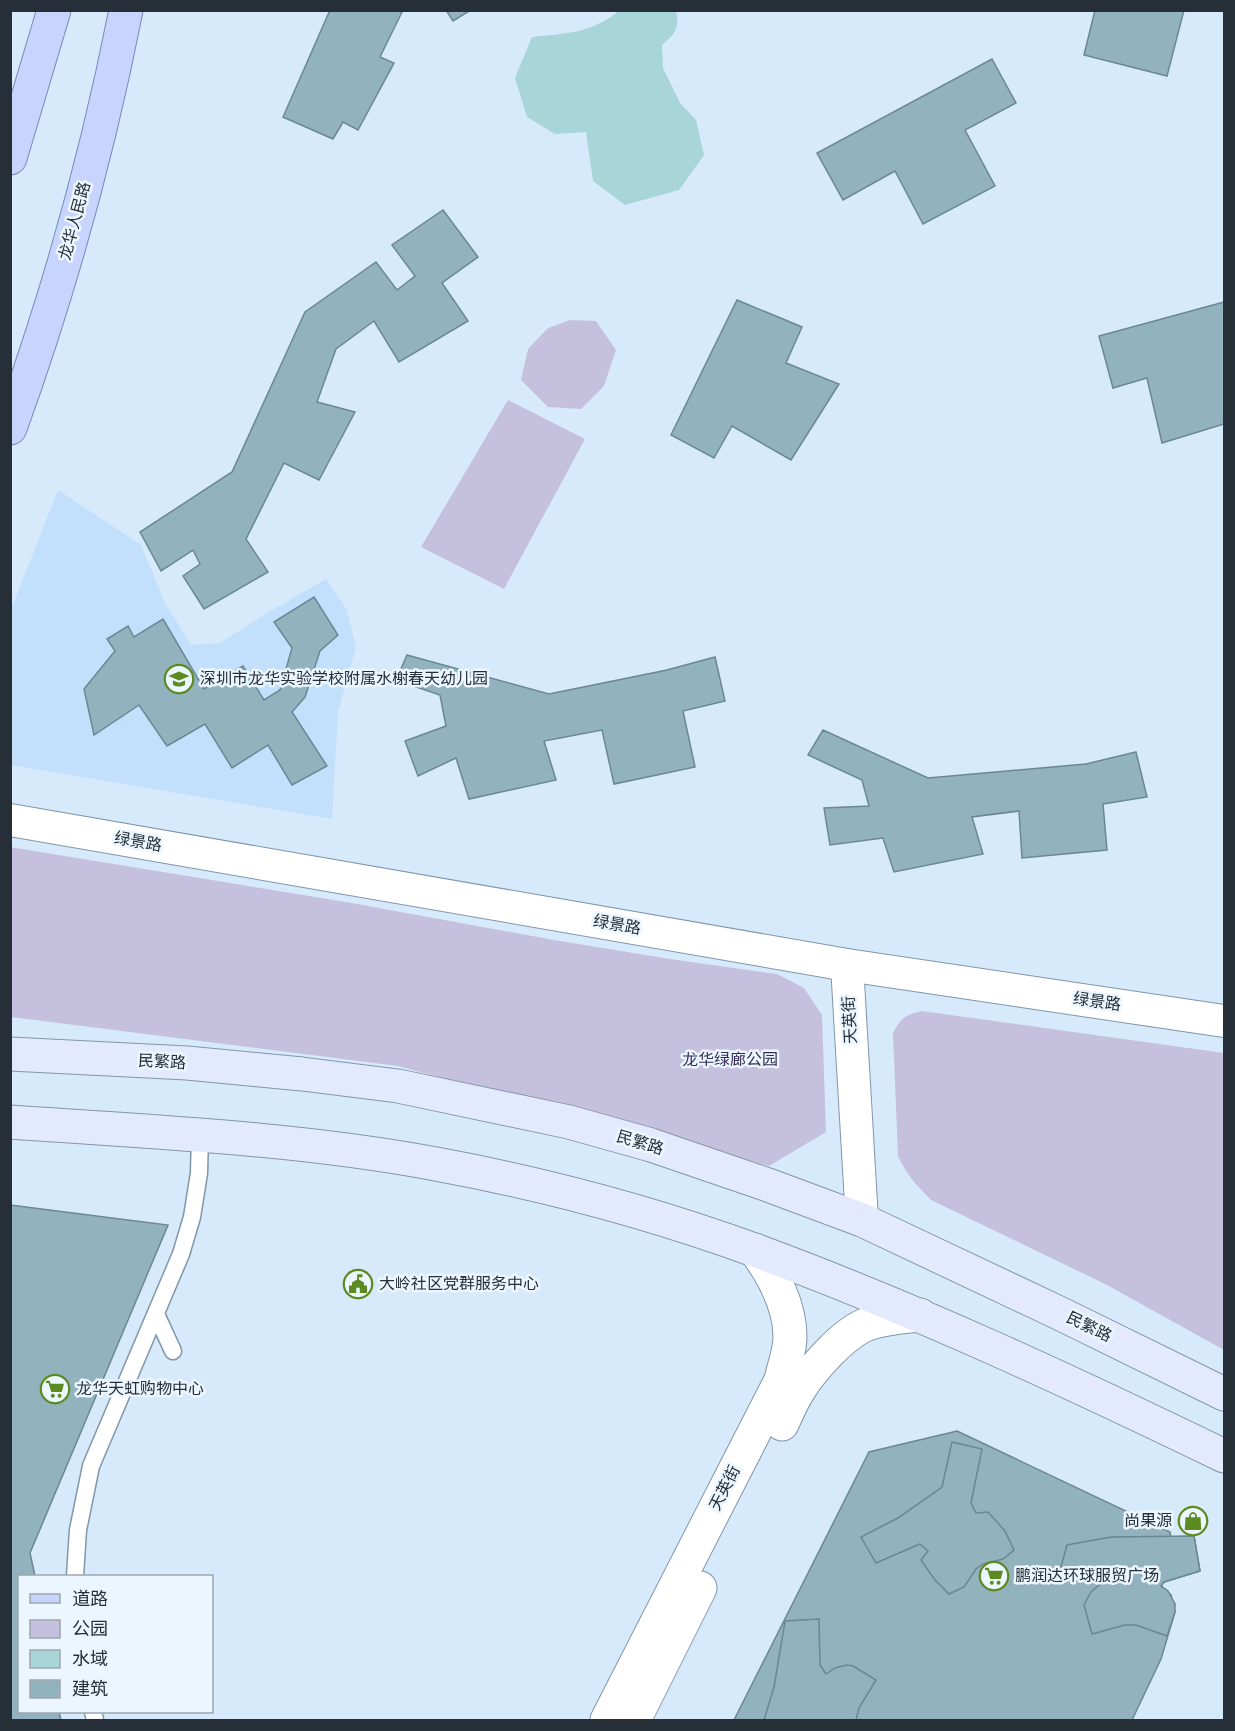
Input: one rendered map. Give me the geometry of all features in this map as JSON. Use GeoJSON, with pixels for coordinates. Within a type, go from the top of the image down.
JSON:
{"type":"FeatureCollection","features":[{"type":"Feature","properties":{"kind":"main road"},"geometry":{"type":"LineString","coordinates":[[10,158],[54,10]]}},
{"type":"Feature","properties":{"kind":"main road","name":"龙华人民路"},"geometry":{"type":"LineString","coordinates":[[10,428],[64,263],[108,93],[126,10]]}},
{"type":"Feature","properties":{"kind":"main road","name":"民繁路"},"geometry":{"type":"LineString","coordinates":[[10,1054],[187,1063],[302,1074],[398,1086],[569,1122],[651,1145],[862,1220],[1224,1394]]}},
{"type":"Feature","properties":{"kind":"main road"},"geometry":{"type":"LineString","coordinates":[[10,1122],[200,1135],[358,1151],[496,1177],[625,1209],[755,1250],[920,1315],[1106,1399],[1224,1456]]}},
{"type":"Feature","properties":{"kind":"street","name":"绿景路"},"geometry":{"type":"LineString","coordinates":[[10,820],[847,965],[1224,1021]]}},
{"type":"Feature","properties":{"kind":"street","name":"天英街"},"geometry":{"type":"LineString","coordinates":[[847,965],[862,1220]]}},
{"type":"Feature","properties":{"kind":"street","name":"天英街"},"geometry":{"type":"LineString","coordinates":[[607,1720],[781,1380],[790,1339],[788,1317],[781,1293],[771,1272],[755,1250]]}},
{"type":"Feature","properties":{"kind":"street","name":"天英街"},"geometry":{"type":"LineString","coordinates":[[634,1720],[799,1389],[830,1352],[864,1326],[886,1318],[920,1315]]}},
{"type":"Feature","properties":{"kind":"lane"},"geometry":{"type":"LineString","coordinates":[[75,1575],[78,1530],[91,1466],[182,1254],[192,1217],[200,1135]]}},
{"type":"Feature","properties":{"kind":"lane"},"geometry":{"type":"LineString","coordinates":[[156,1314],[173,1351]]}},
{"type":"Feature","properties":{"kind":"shaded area","name":"深圳市龙华实验学校附属水榭春天幼儿园"},"geometry":{"type":"Polygon","coordinates":[[[58,490],[141,545],[165,603],[191,645],[220,643],[326,579],[346,608],[356,647],[338,712],[332,819],[11,765],[10,612],[58,490]]]}},
{"type":"Feature","properties":{"kind":"green space"},"geometry":{"type":"Polygon","coordinates":[[[570,320],[596,321],[616,350],[604,386],[581,409],[548,407],[521,380],[528,349],[548,328],[570,320]]]}},
{"type":"Feature","properties":{"kind":"green space"},"geometry":{"type":"Polygon","coordinates":[[[508,400],[585,439],[504,589],[421,547],[508,400]]]}},
{"type":"Feature","properties":{"kind":"green space","name":"龙华绿廊公园"},"geometry":{"type":"Polygon","coordinates":[[[10,847],[346,902],[554,940],[777,974],[804,988],[822,1015],[826,1132],[769,1166],[398,1066],[11,1017],[10,847]]]}},
{"type":"Feature","properties":{"kind":"green space"},"geometry":{"type":"Polygon","coordinates":[[[922,1011],[1224,1053],[1224,1350],[1107,1285],[931,1200],[917,1185],[898,1156],[893,1033],[904,1018],[922,1011]]]}},
{"type":"Feature","properties":{"kind":"water"},"geometry":{"type":"Polygon","coordinates":[[[620,10],[676,11],[675,30],[662,45],[663,68],[680,103],[696,120],[704,155],[679,190],[625,205],[593,181],[586,132],[555,134],[527,117],[515,78],[532,37],[589,28],[620,10]]]}},
{"type":"Feature","properties":{"kind":"building"},"geometry":{"type":"Polygon","coordinates":[[[330,10],[403,10],[380,57],[394,63],[358,130],[343,122],[333,139],[283,117],[330,10]]]}},
{"type":"Feature","properties":{"kind":"building"},"geometry":{"type":"Polygon","coordinates":[[[446,10],[471,10],[453,21],[446,10]]]}},
{"type":"Feature","properties":{"kind":"building"},"geometry":{"type":"Polygon","coordinates":[[[1095,10],[1184,10],[1167,76],[1084,55],[1095,10]]]}},
{"type":"Feature","properties":{"kind":"building"},"geometry":{"type":"Polygon","coordinates":[[[992,59],[1016,103],[965,130],[995,186],[923,224],[895,171],[843,200],[817,153],[992,59]]]}},
{"type":"Feature","properties":{"kind":"building"},"geometry":{"type":"Polygon","coordinates":[[[443,210],[478,257],[442,283],[468,321],[399,362],[374,321],[336,349],[317,402],[355,412],[319,480],[284,463],[246,539],[268,572],[204,609],[183,576],[200,564],[193,550],[161,571],[140,532],[232,472],[305,312],[376,262],[397,290],[415,276],[392,245],[443,210]]]}},
{"type":"Feature","properties":{"kind":"building"},"geometry":{"type":"Polygon","coordinates":[[[737,300],[802,327],[786,363],[839,384],[791,460],[732,426],[714,458],[671,435],[737,300]]]}},
{"type":"Feature","properties":{"kind":"building"},"geometry":{"type":"Polygon","coordinates":[[[1224,302],[1224,424],[1162,443],[1147,378],[1113,388],[1099,336],[1224,302]]]}},
{"type":"Feature","properties":{"kind":"building"},"geometry":{"type":"Polygon","coordinates":[[[314,597],[338,635],[320,651],[305,697],[292,712],[327,766],[292,785],[268,745],[232,768],[205,724],[167,746],[139,705],[94,735],[84,689],[115,651],[107,639],[128,626],[134,637],[163,619],[204,689],[243,666],[264,700],[280,690],[292,648],[274,622],[314,597]]]}},
{"type":"Feature","properties":{"kind":"building"},"geometry":{"type":"Polygon","coordinates":[[[407,655],[549,694],[667,670],[715,657],[725,701],[683,711],[695,767],[614,784],[602,730],[544,741],[556,780],[469,799],[456,758],[418,776],[405,741],[446,726],[440,695],[396,680],[407,655]]]}},
{"type":"Feature","properties":{"kind":"building"},"geometry":{"type":"Polygon","coordinates":[[[823,730],[928,778],[1086,764],[1136,752],[1147,797],[1103,804],[1107,850],[1022,858],[1019,811],[972,817],[983,854],[894,872],[883,838],[830,845],[824,808],[869,806],[862,780],[808,755],[823,730]]]}},
{"type":"Feature","properties":{"kind":"building","name":"龙华天虹购物中心"},"geometry":{"type":"Polygon","coordinates":[[[10,1205],[168,1225],[30,1553],[35,1575],[18,1575],[18,1713],[59,1713],[61,1720],[10,1720],[10,1205]]]}},
{"type":"Feature","properties":{"kind":"building","name":"鹏润达环球服贸广场"},"geometry":{"type":"Polygon","coordinates":[[[957,1431],[1170,1532],[1171,1537],[1194,1536],[1200,1571],[1164,1582],[1161,1586],[1171,1595],[1175,1612],[1161,1659],[1132,1720],[734,1720],[869,1452],[957,1431]]]}},
{"type":"Feature","properties":{"kind":"building"},"geometry":{"type":"Polygon","coordinates":[[[952,1442],[982,1449],[971,1503],[976,1513],[988,1512],[1005,1531],[1014,1550],[1003,1559],[983,1564],[976,1569],[964,1587],[949,1594],[935,1580],[921,1560],[928,1551],[920,1544],[876,1563],[861,1537],[898,1518],[942,1487],[952,1442]]]}},
{"type":"Feature","properties":{"kind":"building"},"geometry":{"type":"Polygon","coordinates":[[[1194,1536],[1200,1571],[1164,1582],[1161,1586],[1168,1591],[1175,1604],[1175,1612],[1167,1636],[1136,1625],[1125,1625],[1092,1634],[1084,1605],[1091,1592],[1099,1585],[1097,1580],[1061,1567],[1067,1545],[1111,1537],[1194,1536]]]}},
{"type":"Feature","properties":{"kind":"building"},"geometry":{"type":"Polygon","coordinates":[[[819,1619],[820,1665],[826,1674],[835,1668],[847,1665],[853,1666],[876,1680],[859,1708],[856,1720],[764,1720],[774,1687],[785,1621],[819,1619]]]}},
{"type":"Feature","properties":{"kind":"place","name":"深圳市龙华实验学校附属水榭春天幼儿园"},"geometry":{"type":"Point","coordinates":[179,679]}},
{"type":"Feature","properties":{"kind":"place","name":"大岭社区党群服务中心"},"geometry":{"type":"Point","coordinates":[358,1284]}},
{"type":"Feature","properties":{"kind":"place","name":"龙华天虹购物中心"},"geometry":{"type":"Point","coordinates":[55,1389]}},
{"type":"Feature","properties":{"kind":"place","name":"尚果源"},"geometry":{"type":"Point","coordinates":[1193,1521]}},
{"type":"Feature","properties":{"kind":"place","name":"鹏润达环球服贸广场"},"geometry":{"type":"Point","coordinates":[994,1576]}}]}
